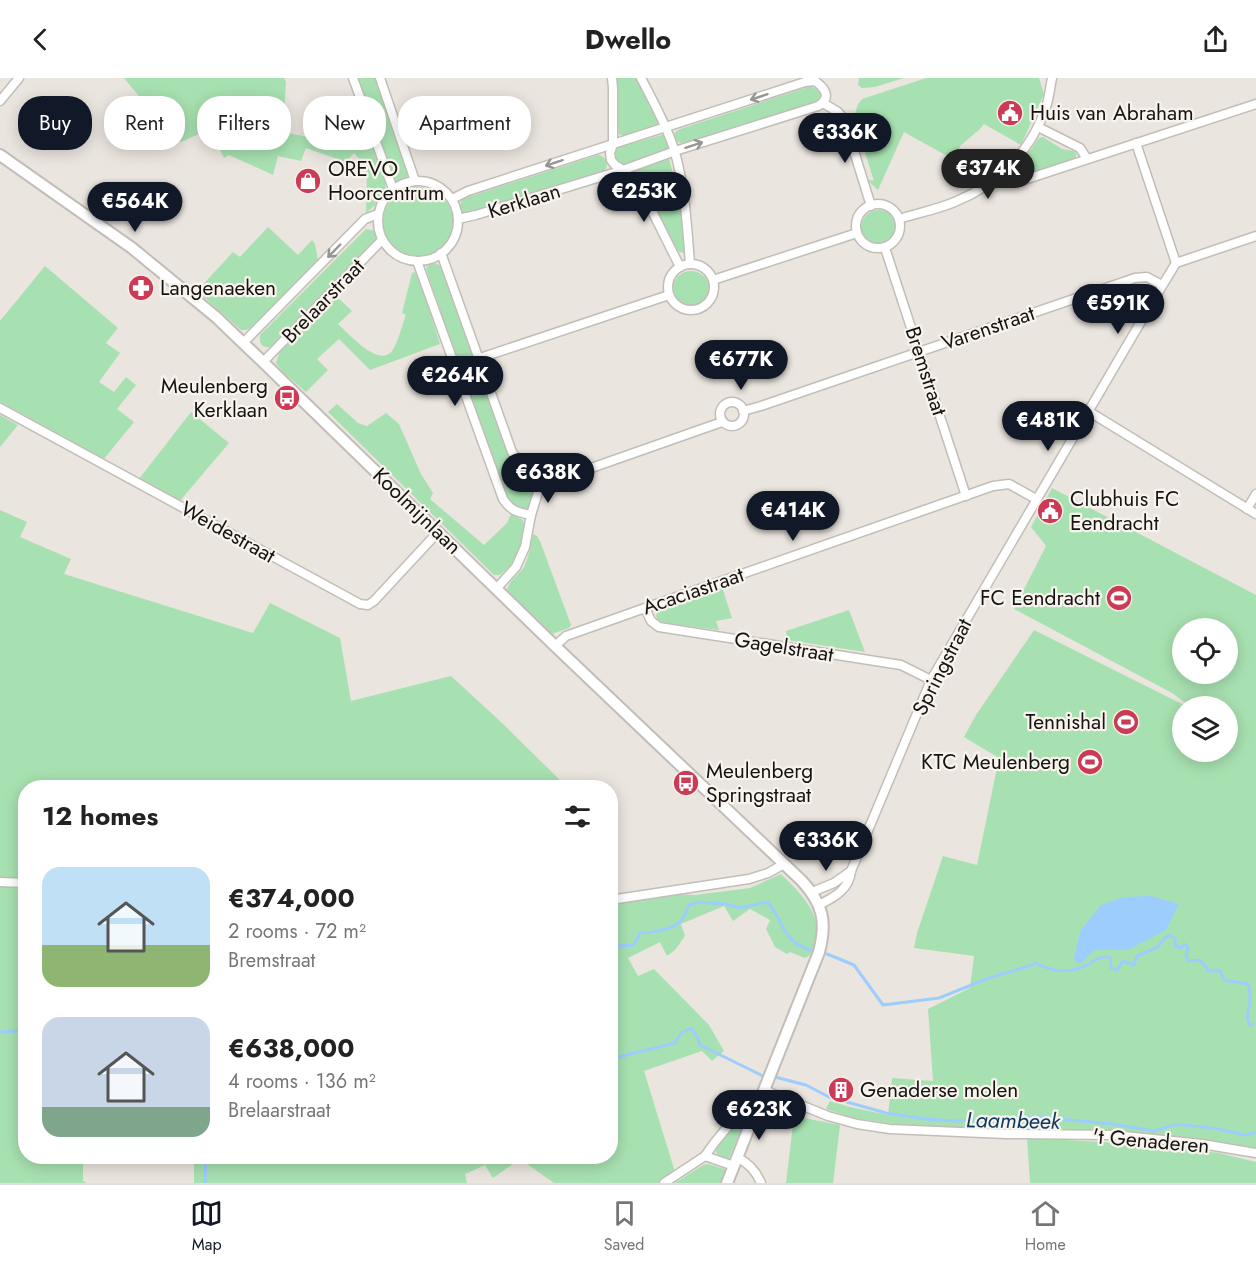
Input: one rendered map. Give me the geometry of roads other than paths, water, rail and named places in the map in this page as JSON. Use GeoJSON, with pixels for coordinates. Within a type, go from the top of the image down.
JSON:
{"type":"FeatureCollection","features":[{"type":"Feature","properties":{"kind":"street"},"geometry":{"type":"LineString","coordinates":[[0,101],[19,78]]}},
{"type":"Feature","properties":{"kind":"street"},"geometry":{"type":"LineString","coordinates":[[353,78],[393,189],[401,184],[415,181],[428,182],[440,188],[452,199],[458,219],[456,233],[451,243],[432,258],[417,261],[503,499],[508,507],[531,515]]}},
{"type":"Feature","properties":{"kind":"street"},"geometry":{"type":"LineString","coordinates":[[380,78],[415,181]]}},
{"type":"Feature","properties":{"kind":"street"},"geometry":{"type":"LineString","coordinates":[[612,78],[613,144],[610,153],[611,160],[623,170],[651,209],[680,267]]}},
{"type":"Feature","properties":{"kind":"street"},"geometry":{"type":"LineString","coordinates":[[640,78],[666,127],[675,151],[684,202],[690,264]]}},
{"type":"Feature","properties":{"kind":"street"},"geometry":{"type":"LineString","coordinates":[[899,219],[957,201],[981,190],[999,177],[1028,145],[1038,127],[1046,109],[1053,78]]}},
{"type":"Feature","properties":{"kind":"street","name":"Kerklaan"},"geometry":{"type":"LineString","coordinates":[[452,199],[468,191],[805,82],[816,79],[825,90],[826,96],[823,103],[818,106],[675,151],[623,170],[458,219]]}},
{"type":"Feature","properties":{"kind":"street"},"geometry":{"type":"LineString","coordinates":[[823,103],[838,112],[844,119],[871,206]]}},
{"type":"Feature","properties":{"kind":"street"},"geometry":{"type":"LineString","coordinates":[[999,177],[1011,182],[1021,181],[1256,104]]}},
{"type":"Feature","properties":{"kind":"street"},"geometry":{"type":"LineString","coordinates":[[1038,127],[1080,148],[1087,159]]}},
{"type":"Feature","properties":{"kind":"street"},"geometry":{"type":"LineString","coordinates":[[1136,143],[1176,263]]}},
{"type":"Feature","properties":{"kind":"street","name":"Koolmijnlaan"},"geometry":{"type":"LineString","coordinates":[[0,155],[132,248],[216,317],[812,892]]}},
{"type":"Feature","properties":{"kind":"street","name":"Brelaarstraat"},"geometry":{"type":"LineString","coordinates":[[393,189],[385,196],[378,214],[378,226],[382,240],[397,255],[417,261]]}},
{"type":"Feature","properties":{"kind":"street"},"geometry":{"type":"LineString","coordinates":[[878,204],[889,207],[899,219],[900,226],[896,240],[885,248],[868,246],[857,233],[858,217],[871,206],[878,204]]}},
{"type":"Feature","properties":{"kind":"street","name":"Brelaarstraat"},"geometry":{"type":"LineString","coordinates":[[243,343],[365,219],[378,214]]}},
{"type":"Feature","properties":{"kind":"street"},"geometry":{"type":"LineString","coordinates":[[713,280],[857,233]]}},
{"type":"Feature","properties":{"kind":"street"},"geometry":{"type":"LineString","coordinates":[[1162,285],[1176,263],[1256,236]]}},
{"type":"Feature","properties":{"kind":"street","name":"Brelaarstraat"},"geometry":{"type":"LineString","coordinates":[[263,362],[382,240]]}},
{"type":"Feature","properties":{"kind":"street","name":"Bremstraat"},"geometry":{"type":"LineString","coordinates":[[885,248],[966,496]]}},
{"type":"Feature","properties":{"kind":"street"},"geometry":{"type":"LineString","coordinates":[[441,253],[512,452],[521,464],[540,477],[540,486],[531,515],[525,547],[516,567],[496,589]]}},
{"type":"Feature","properties":{"kind":"street"},"geometry":{"type":"LineString","coordinates":[[690,264],[704,268],[713,280],[713,295],[710,301],[696,310],[681,308],[669,295],[669,279],[673,272],[690,264]]}},
{"type":"Feature","properties":{"kind":"street","name":"Varenstraat"},"geometry":{"type":"LineString","coordinates":[[743,411],[1135,278],[1147,277],[1162,285]]}},
{"type":"Feature","properties":{"kind":"street","name":"Springstraat"},"geometry":{"type":"LineString","coordinates":[[819,905],[846,887],[931,680],[1162,285]]}},
{"type":"Feature","properties":{"kind":"street"},"geometry":{"type":"LineString","coordinates":[[480,358],[669,295]]}},
{"type":"Feature","properties":{"kind":"street","name":"Varenstraat"},"geometry":{"type":"LineString","coordinates":[[540,486],[722,422],[732,426],[739,424],[743,418],[740,405],[726,403],[721,410],[722,422]]}},
{"type":"Feature","properties":{"kind":"street","name":"Weidestraat"},"geometry":{"type":"LineString","coordinates":[[0,408],[360,604],[368,605],[374,601],[438,532]]}},
{"type":"Feature","properties":{"kind":"street"},"geometry":{"type":"LineString","coordinates":[[1088,411],[1256,514]]}},
{"type":"Feature","properties":{"kind":"street","name":"Acaciastraat"},"geometry":{"type":"LineString","coordinates":[[555,646],[566,636],[993,486],[1008,484],[1036,499]]}},
{"type":"Feature","properties":{"kind":"street"},"geometry":{"type":"LineString","coordinates":[[1247,508],[1256,494]]}},
{"type":"Feature","properties":{"kind":"street","name":"Gagelstraat"},"geometry":{"type":"LineString","coordinates":[[645,608],[651,621],[659,627],[901,665],[931,680]]}},
{"type":"Feature","properties":{"kind":"street"},"geometry":{"type":"LineString","coordinates":[[618,899],[749,879],[768,873],[784,864]]}},
{"type":"Feature","properties":{"kind":"street"},"geometry":{"type":"LineString","coordinates":[[727,1183],[819,952],[824,930],[823,919],[812,892],[834,883],[851,871]]}},
{"type":"Feature","properties":{"kind":"street"},"geometry":{"type":"LineString","coordinates":[[0,882],[18,883]]}},
{"type":"Feature","properties":{"kind":"street","name":"'t Genaderen"},"geometry":{"type":"LineString","coordinates":[[764,1090],[828,1116],[857,1124],[890,1129],[1006,1134],[1114,1135],[1202,1144],[1256,1153]]}},
{"type":"Feature","properties":{"kind":"street"},"geometry":{"type":"LineString","coordinates":[[664,1183],[705,1156],[744,1107],[757,1106]]}},
{"type":"Feature","properties":{"kind":"street"},"geometry":{"type":"LineString","coordinates":[[705,1156],[747,1162],[761,1183]]}},
{"type":"Feature","properties":{"kind":"water"},"geometry":{"type":"Polygon","coordinates":[[[1151,896],[1179,904],[1166,930],[1128,950],[1095,950],[1080,964],[1074,960],[1080,931],[1101,905],[1123,897],[1151,896]]]}},
{"type":"Feature","properties":{"kind":"waterway"},"geometry":{"type":"LineString","coordinates":[[618,946],[634,945],[640,933],[660,931],[679,923],[689,905],[698,902],[726,904],[740,908],[767,902],[794,942],[811,950]]}},
{"type":"Feature","properties":{"kind":"waterway"},"geometry":{"type":"LineString","coordinates":[[827,954],[854,965],[883,1005],[939,998],[1035,963],[1055,970],[1067,971],[1080,968],[1100,958],[1110,957],[1111,968],[1117,970],[1123,961],[1134,965],[1137,956],[1158,947],[1169,935],[1175,938],[1175,946],[1181,948],[1184,944],[1188,947],[1186,956],[1188,961],[1200,960],[1209,971],[1220,971],[1224,980],[1248,984],[1250,992],[1248,1018],[1250,1025],[1253,1024]]}},
{"type":"Feature","properties":{"kind":"waterway","name":"Laambeek"},"geometry":{"type":"LineString","coordinates":[[618,1057],[675,1043],[681,1033],[691,1028],[700,1045],[763,1076]]}},
{"type":"Feature","properties":{"kind":"waterway","name":"Laambeek"},"geometry":{"type":"LineString","coordinates":[[0,1032],[18,1031]]}},
{"type":"Feature","properties":{"kind":"waterway","name":"Laambeek"},"geometry":{"type":"LineString","coordinates":[[775,1077],[806,1085],[829,1097],[886,1113],[926,1119],[956,1121],[1038,1117],[1113,1124],[1154,1131],[1177,1124],[1245,1135],[1256,1132]]}},
{"type":"Feature","properties":{"kind":"waterway"},"geometry":{"type":"LineString","coordinates":[[205,1183],[206,1164]]}},
{"type":"Feature","properties":{"kind":"place","name":"Huis van Abraham"},"geometry":{"type":"Point","coordinates":[1010,113]}},
{"type":"Feature","properties":{"kind":"place","name":"OREVO Hoorcentrum"},"geometry":{"type":"Point","coordinates":[308,181]}},
{"type":"Feature","properties":{"kind":"place","name":"Langenaeken"},"geometry":{"type":"Point","coordinates":[141,288]}},
{"type":"Feature","properties":{"kind":"place","name":"Meulenberg Kerklaan"},"geometry":{"type":"Point","coordinates":[287,398]}},
{"type":"Feature","properties":{"kind":"place","name":"Clubhuis FC Eendracht"},"geometry":{"type":"Point","coordinates":[1050,511]}},
{"type":"Feature","properties":{"kind":"place","name":"FC Eendracht"},"geometry":{"type":"Point","coordinates":[1119,598]}},
{"type":"Feature","properties":{"kind":"place","name":"Tennishal"},"geometry":{"type":"Point","coordinates":[1126,722]}},
{"type":"Feature","properties":{"kind":"place","name":"KTC Meulenberg"},"geometry":{"type":"Point","coordinates":[1090,762]}},
{"type":"Feature","properties":{"kind":"place","name":"Meulenberg Springstraat"},"geometry":{"type":"Point","coordinates":[686,783]}},
{"type":"Feature","properties":{"kind":"place","name":"Genaderse molen"},"geometry":{"type":"Point","coordinates":[841,1090]}}]}
